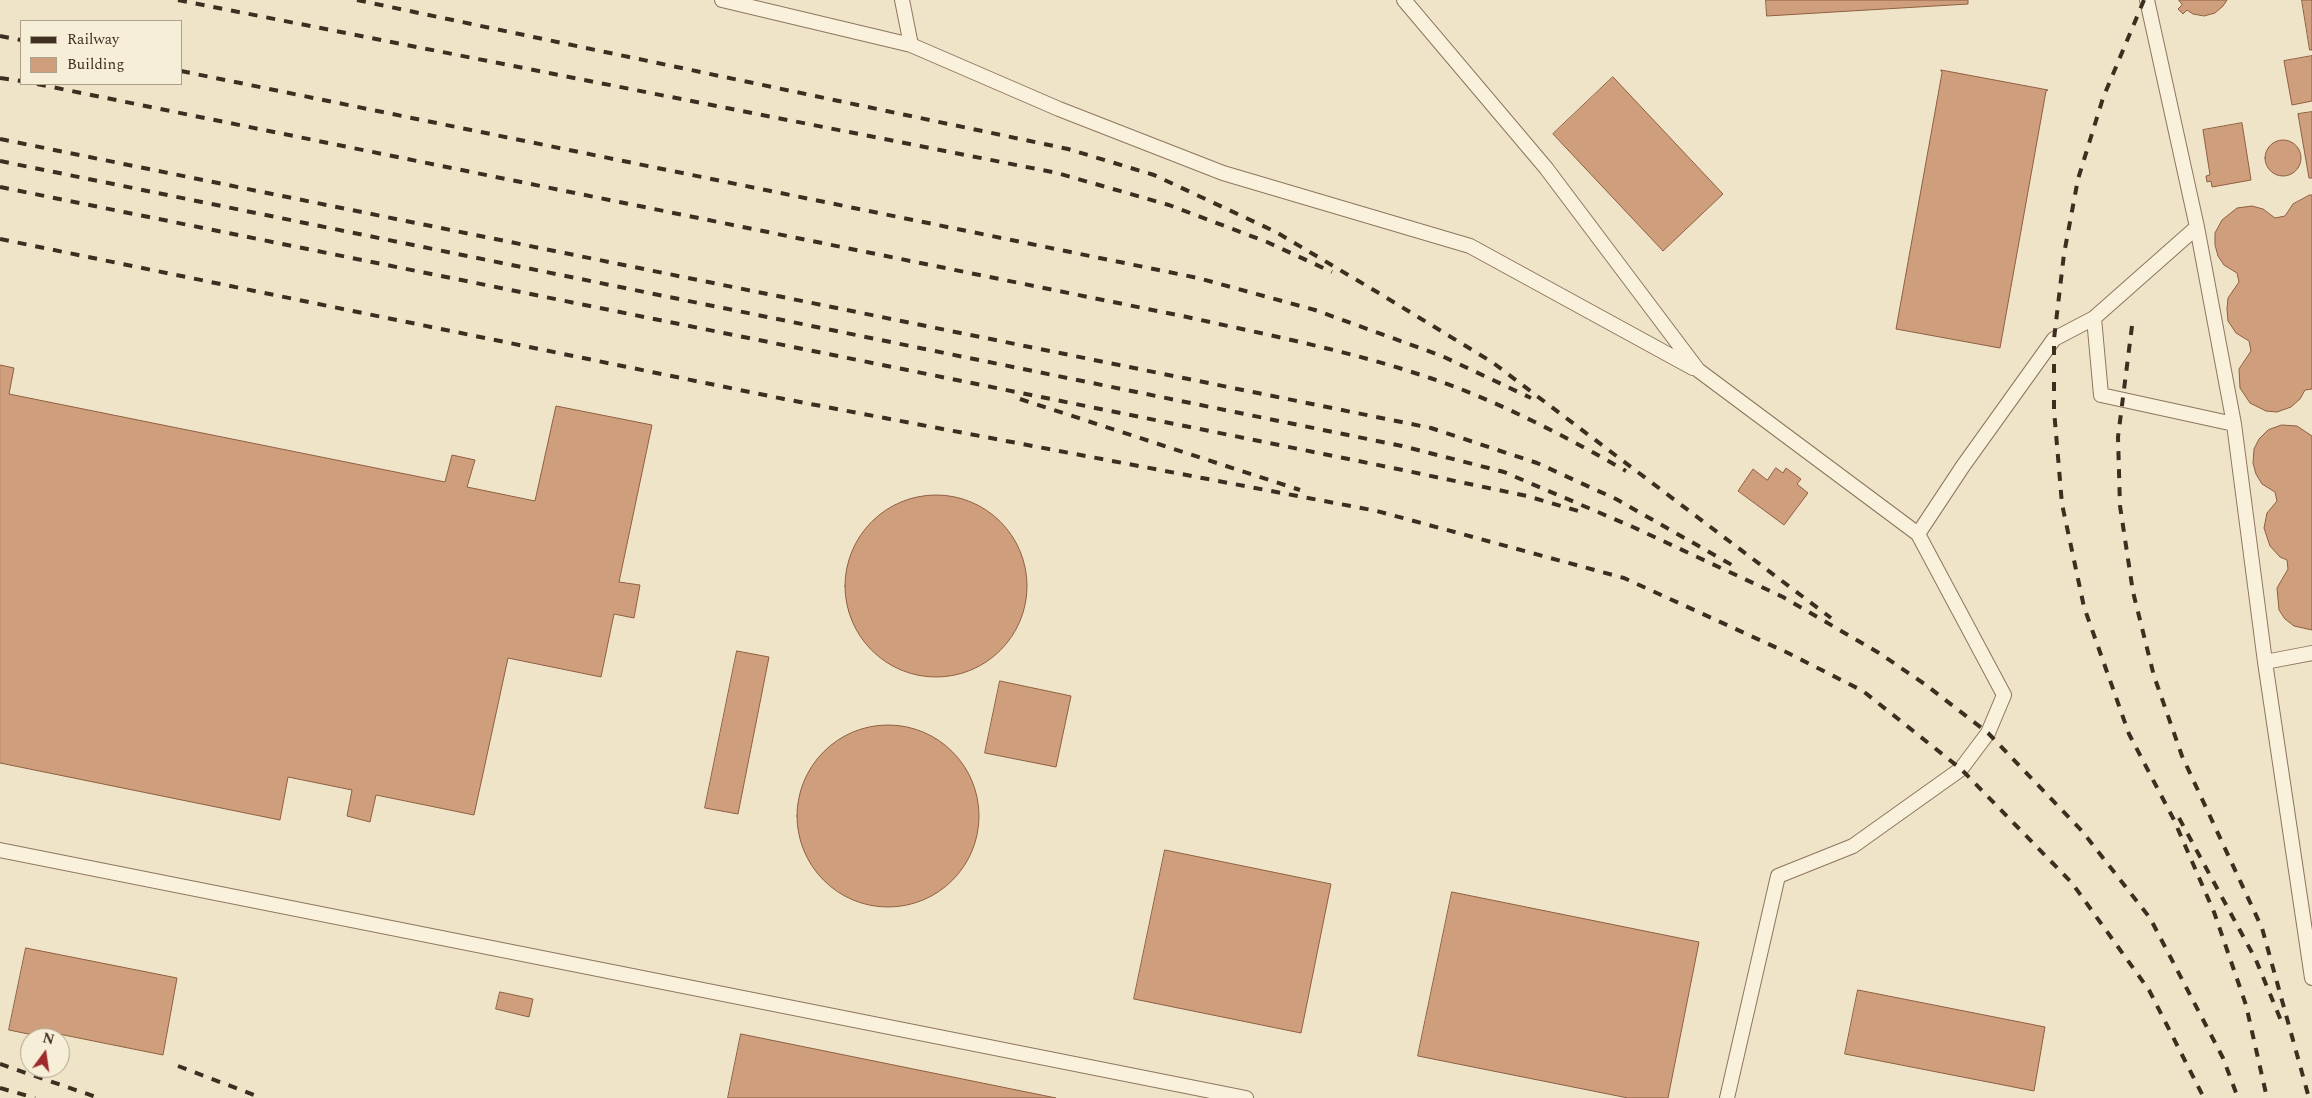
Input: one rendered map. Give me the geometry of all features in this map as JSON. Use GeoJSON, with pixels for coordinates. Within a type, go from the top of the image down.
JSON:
{"type":"FeatureCollection","features":[{"type":"Feature","properties":{"kind":"lane"},"geometry":{"type":"LineString","coordinates":[[722,0],[911,46],[1059,109],[1223,173],[1470,246],[1698,370],[1918,534],[2004,695],[1988,733],[1961,770],[1853,846],[1778,876],[1727,1098]]}},
{"type":"Feature","properties":{"kind":"lane"},"geometry":{"type":"LineString","coordinates":[[902,0],[911,46]]}},
{"type":"Feature","properties":{"kind":"lane"},"geometry":{"type":"LineString","coordinates":[[1404,0],[1546,168],[1698,370]]}},
{"type":"Feature","properties":{"kind":"lane"},"geometry":{"type":"LineString","coordinates":[[2147,0],[2197,227],[2234,424],[2265,662],[2312,978]]}},
{"type":"Feature","properties":{"kind":"lane"},"geometry":{"type":"LineString","coordinates":[[1918,534],[1963,466],[2054,339],[2094,318],[2197,227]]}},
{"type":"Feature","properties":{"kind":"lane"},"geometry":{"type":"LineString","coordinates":[[2094,318],[2101,395],[2234,424]]}},
{"type":"Feature","properties":{"kind":"lane"},"geometry":{"type":"LineString","coordinates":[[2265,662],[2312,653]]}},
{"type":"Feature","properties":{"kind":"lane"},"geometry":{"type":"LineString","coordinates":[[0,850],[1246,1098]]}},
{"type":"Feature","properties":{"kind":"building"},"geometry":{"type":"Polygon","coordinates":[[[1766,0],[1968,0],[1968,4],[1767,16],[1766,0]]]}},
{"type":"Feature","properties":{"kind":"building"},"geometry":{"type":"Polygon","coordinates":[[[2179,0],[2227,0],[2215,13],[2204,16],[2193,14],[2187,10],[2183,14],[2178,9],[2182,5],[2179,0]]]}},
{"type":"Feature","properties":{"kind":"building"},"geometry":{"type":"Polygon","coordinates":[[[2302,0],[2312,0],[2312,50],[2310,50],[2302,0]]]}},
{"type":"Feature","properties":{"kind":"building"},"geometry":{"type":"Polygon","coordinates":[[[2312,56],[2312,101],[2292,105],[2284,61],[2312,56]]]}},
{"type":"Feature","properties":{"kind":"building"},"geometry":{"type":"Polygon","coordinates":[[[1941,70],[2048,90],[2046,91],[2000,348],[1896,329],[1941,70]]]}},
{"type":"Feature","properties":{"kind":"building"},"geometry":{"type":"Polygon","coordinates":[[[1613,77],[1723,194],[1663,251],[1553,134],[1613,77]]]}},
{"type":"Feature","properties":{"kind":"building"},"geometry":{"type":"Polygon","coordinates":[[[2312,112],[2312,178],[2309,178],[2298,114],[2312,112]]]}},
{"type":"Feature","properties":{"kind":"building"},"geometry":{"type":"Polygon","coordinates":[[[2242,123],[2251,180],[2212,187],[2211,181],[2207,182],[2206,176],[2210,175],[2203,130],[2242,123]]]}},
{"type":"Feature","properties":{"kind":"building"},"geometry":{"type":"Polygon","coordinates":[[[2283,140],[2295,146],[2301,158],[2295,170],[2283,176],[2271,170],[2265,158],[2271,146],[2283,140]]]}},
{"type":"Feature","properties":{"kind":"building"},"geometry":{"type":"Polygon","coordinates":[[[2312,195],[2312,389],[2305,390],[2300,399],[2291,407],[2277,412],[2266,411],[2250,403],[2240,388],[2239,369],[2251,351],[2249,341],[2236,333],[2228,321],[2228,298],[2239,282],[2237,273],[2224,265],[2218,256],[2215,245],[2215,233],[2222,220],[2237,208],[2252,206],[2263,209],[2275,218],[2285,216],[2293,204],[2312,195]]]}},
{"type":"Feature","properties":{"kind":"building"},"geometry":{"type":"Polygon","coordinates":[[[0,365],[14,368],[9,394],[445,482],[452,455],[475,460],[467,487],[535,501],[556,406],[652,425],[619,582],[640,585],[634,618],[614,614],[601,677],[508,658],[474,815],[376,795],[370,822],[347,816],[352,790],[288,777],[280,820],[0,763],[0,365]]]}},
{"type":"Feature","properties":{"kind":"building"},"geometry":{"type":"Polygon","coordinates":[[[2282,425],[2297,426],[2312,436],[2312,630],[2294,626],[2285,619],[2279,610],[2277,588],[2288,569],[2287,560],[2280,557],[2270,546],[2264,528],[2267,513],[2277,501],[2275,492],[2262,484],[2256,474],[2253,463],[2254,449],[2259,439],[2268,430],[2282,425]]]}},
{"type":"Feature","properties":{"kind":"building"},"geometry":{"type":"Polygon","coordinates":[[[1776,468],[1783,473],[1786,468],[1801,479],[1797,484],[1808,493],[1784,525],[1738,491],[1753,469],[1767,480],[1776,468]]]}},
{"type":"Feature","properties":{"kind":"building"},"geometry":{"type":"Polygon","coordinates":[[[936,495],[954,497],[971,502],[994,516],[1006,528],[1020,551],[1025,568],[1027,586],[1025,604],[1020,621],[1006,644],[994,656],[971,670],[954,675],[936,677],[918,675],[901,670],[878,656],[866,644],[852,621],[847,604],[845,586],[847,568],[852,551],[866,528],[878,516],[901,502],[918,497],[936,495]]]}},
{"type":"Feature","properties":{"kind":"building"},"geometry":{"type":"Polygon","coordinates":[[[737,651],[769,657],[738,814],[705,808],[737,651]]]}},
{"type":"Feature","properties":{"kind":"building"},"geometry":{"type":"Polygon","coordinates":[[[1000,681],[1071,696],[1056,767],[985,753],[1000,681]]]}},
{"type":"Feature","properties":{"kind":"building"},"geometry":{"type":"Polygon","coordinates":[[[888,725],[906,727],[923,732],[946,746],[958,758],[972,781],[977,798],[979,816],[977,834],[972,851],[958,874],[946,886],[923,900],[906,905],[888,907],[870,905],[853,900],[830,886],[818,874],[804,851],[799,834],[797,816],[799,798],[804,781],[818,758],[830,746],[853,732],[870,727],[888,725]]]}},
{"type":"Feature","properties":{"kind":"building"},"geometry":{"type":"Polygon","coordinates":[[[1165,850],[1331,884],[1301,1033],[1134,999],[1165,850]]]}},
{"type":"Feature","properties":{"kind":"building"},"geometry":{"type":"Polygon","coordinates":[[[1452,892],[1699,942],[1668,1098],[1628,1098],[1418,1056],[1452,892]]]}},
{"type":"Feature","properties":{"kind":"building"},"geometry":{"type":"Polygon","coordinates":[[[26,948],[177,978],[163,1055],[70,1036],[70,1028],[20,1028],[20,1032],[9,1030],[26,948]]]}},
{"type":"Feature","properties":{"kind":"building"},"geometry":{"type":"Polygon","coordinates":[[[1858,990],[2045,1027],[2034,1091],[1845,1054],[1858,990]]]}},
{"type":"Feature","properties":{"kind":"building"},"geometry":{"type":"Polygon","coordinates":[[[500,992],[533,999],[529,1017],[496,1009],[500,992]]]}},
{"type":"Feature","properties":{"kind":"building"},"geometry":{"type":"Polygon","coordinates":[[[741,1034],[1056,1098],[728,1098],[741,1034]]]}},
{"type":"Feature","properties":{"kind":"railway"},"geometry":{"type":"LineString","coordinates":[[178,0],[1057,173],[1169,205],[1267,242],[1332,272]]}},
{"type":"Feature","properties":{"kind":"railway"},"geometry":{"type":"LineString","coordinates":[[357,0],[1068,149],[1154,175],[1276,232],[1492,362],[1831,618]]}},
{"type":"Feature","properties":{"kind":"railway"},"geometry":{"type":"LineString","coordinates":[[2144,0],[2103,98],[2078,179],[2064,254],[2054,339],[2054,410],[2062,504],[2084,607],[2129,734],[2174,820],[2214,912],[2246,1005],[2267,1098]]}},
{"type":"Feature","properties":{"kind":"railway"},"geometry":{"type":"LineString","coordinates":[[0,36],[20,40]]}},
{"type":"Feature","properties":{"kind":"railway"},"geometry":{"type":"LineString","coordinates":[[182,71],[1198,278],[1315,310],[1442,356],[1531,398]]}},
{"type":"Feature","properties":{"kind":"railway"},"geometry":{"type":"LineString","coordinates":[[0,78],[20,81]]}},
{"type":"Feature","properties":{"kind":"railway"},"geometry":{"type":"LineString","coordinates":[[42,85],[1187,317],[1309,344],[1400,368],[1479,397],[1555,432],[1626,471]]}},
{"type":"Feature","properties":{"kind":"railway"},"geometry":{"type":"LineString","coordinates":[[0,139],[1431,428],[1537,463],[1616,499],[1739,569]]}},
{"type":"Feature","properties":{"kind":"railway"},"geometry":{"type":"LineString","coordinates":[[0,161],[1402,446],[1504,472],[1633,527],[1783,597],[1879,653],[1926,685],[1988,733],[2082,831],[2150,918],[2223,1058],[2238,1098]]}},
{"type":"Feature","properties":{"kind":"railway"},"geometry":{"type":"LineString","coordinates":[[0,187],[1388,467],[1527,496],[1585,513]]}},
{"type":"Feature","properties":{"kind":"railway"},"geometry":{"type":"LineString","coordinates":[[0,239],[784,399],[1377,511],[1624,578],[1786,652],[1863,691],[1961,769],[2072,883],[2149,990],[2204,1098]]}},
{"type":"Feature","properties":{"kind":"railway"},"geometry":{"type":"LineString","coordinates":[[2132,326],[2118,437],[2120,506],[2133,592],[2154,676],[2182,756],[2262,928],[2309,1098]]}},
{"type":"Feature","properties":{"kind":"railway"},"geometry":{"type":"LineString","coordinates":[[1020,399],[1300,490]]}},
{"type":"Feature","properties":{"kind":"railway"},"geometry":{"type":"LineString","coordinates":[[2179,818],[2256,960],[2282,1023]]}},
{"type":"Feature","properties":{"kind":"railway"},"geometry":{"type":"LineString","coordinates":[[0,1064],[99,1098]]}},
{"type":"Feature","properties":{"kind":"railway"},"geometry":{"type":"LineString","coordinates":[[178,1066],[262,1098]]}},
{"type":"Feature","properties":{"kind":"railway"},"geometry":{"type":"LineString","coordinates":[[0,1088],[35,1098]]}}]}
